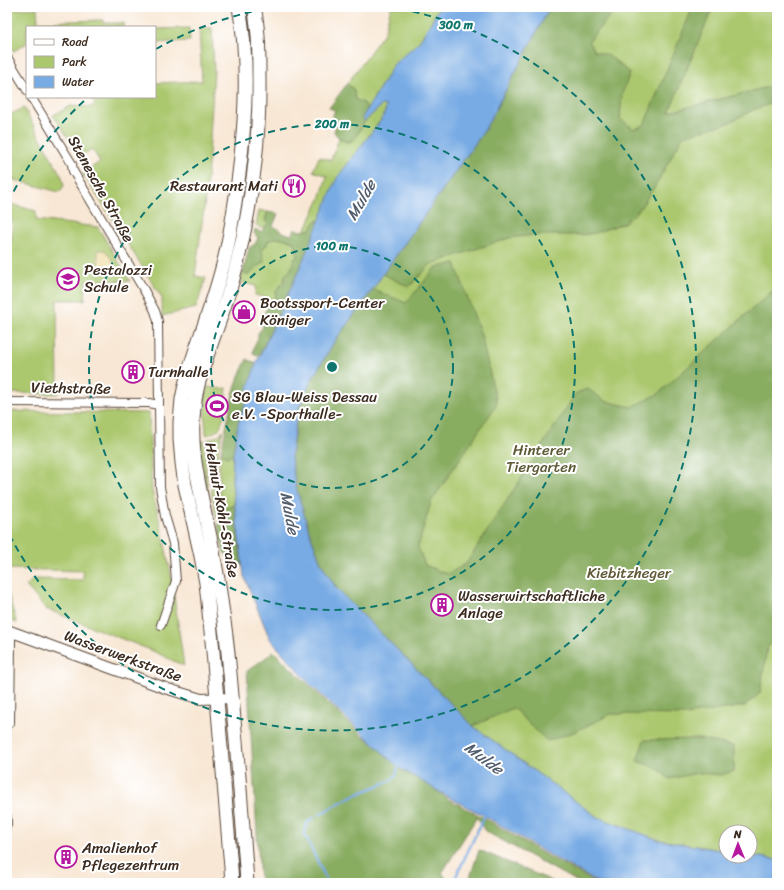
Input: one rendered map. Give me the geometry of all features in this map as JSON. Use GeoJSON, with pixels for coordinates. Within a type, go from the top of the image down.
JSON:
{"type":"FeatureCollection","features":[{"type":"Feature","properties":{"kind":"main road","name":"Helmut-Kohl-Straße"},"geometry":{"type":"LineString","coordinates":[[232,883],[210,618],[202,556],[185,485],[180,440],[180,422],[182,399],[186,380],[222,270],[235,207],[244,127],[245,84],[244,46],[239,7]]}},
{"type":"Feature","properties":{"kind":"main road","name":"Helmut-Kohl-Straße"},"geometry":{"type":"LineString","coordinates":[[247,883],[232,698],[224,621],[212,547],[193,453],[192,428],[195,397],[198,385],[234,275],[254,180],[259,96],[259,56],[254,7]]}},
{"type":"Feature","properties":{"kind":"street"},"geometry":{"type":"LineString","coordinates":[[7,57],[26,88]]}},
{"type":"Feature","properties":{"kind":"street","name":"Stenesche Straße"},"geometry":{"type":"LineString","coordinates":[[32,98],[72,164],[73,171],[155,311],[158,321],[160,487],[165,516],[173,543],[176,581],[161,625]]}},
{"type":"Feature","properties":{"kind":"street","name":"Viethstraße"},"geometry":{"type":"LineString","coordinates":[[7,402],[149,403],[158,405]]}},
{"type":"Feature","properties":{"kind":"street","name":"Wasserwerkstraße"},"geometry":{"type":"LineString","coordinates":[[10,631],[168,689],[201,699],[232,698]]}},
{"type":"Feature","properties":{"kind":"street"},"geometry":{"type":"LineString","coordinates":[[7,723],[10,723],[10,631]]}},
{"type":"Feature","properties":{"kind":"street"},"geometry":{"type":"LineString","coordinates":[[7,817],[7,825]]}},
{"type":"Feature","properties":{"kind":"green space"},"geometry":{"type":"Polygon","coordinates":[[[391,7],[440,7],[419,42],[394,64],[367,110],[365,104],[354,99],[354,90],[347,84],[384,33],[391,7]]]}},
{"type":"Feature","properties":{"kind":"green space","name":"Hinterer Tiergarten"},"geometry":{"type":"Polygon","coordinates":[[[550,7],[777,7],[777,860],[758,856],[758,824],[718,824],[718,850],[659,840],[597,817],[473,726],[293,439],[373,289],[484,131],[550,7]]]}},
{"type":"Feature","properties":{"kind":"green space"},"geometry":{"type":"Polygon","coordinates":[[[550,7],[617,7],[589,41],[594,51],[608,55],[630,73],[622,94],[620,119],[634,129],[644,125],[693,7],[713,7],[669,112],[776,85],[774,93],[777,97],[777,101],[753,110],[728,123],[683,136],[654,188],[638,211],[624,223],[595,233],[581,235],[535,235],[509,238],[431,264],[409,287],[383,274],[484,131],[550,7]]]}},
{"type":"Feature","properties":{"kind":"green space"},"geometry":{"type":"Polygon","coordinates":[[[37,8],[38,22],[103,20],[103,23],[124,23],[124,26],[26,26],[26,44],[14,51],[7,38],[7,9],[37,8]]]}},
{"type":"Feature","properties":{"kind":"green space"},"geometry":{"type":"Polygon","coordinates":[[[189,28],[190,41],[156,43],[156,29],[189,28]]]}},
{"type":"Feature","properties":{"kind":"green space"},"geometry":{"type":"Polygon","coordinates":[[[199,28],[212,28],[214,71],[209,155],[195,276],[206,278],[196,308],[162,316],[162,298],[83,173],[100,162],[92,149],[80,156],[53,115],[71,106],[91,107],[95,104],[92,98],[156,98],[156,83],[202,81],[199,28]]]}},
{"type":"Feature","properties":{"kind":"green space"},"geometry":{"type":"Polygon","coordinates":[[[347,84],[354,90],[355,99],[365,104],[367,110],[362,118],[365,121],[354,140],[347,142],[339,138],[334,132],[336,125],[331,120],[335,110],[329,108],[347,84]]]}},
{"type":"Feature","properties":{"kind":"green space"},"geometry":{"type":"Polygon","coordinates":[[[382,105],[386,106],[381,120],[337,178],[321,219],[315,222],[310,231],[305,230],[320,199],[327,176],[313,171],[319,157],[331,160],[339,138],[347,142],[354,140],[365,121],[382,105]]]}},
{"type":"Feature","properties":{"kind":"green space"},"geometry":{"type":"Polygon","coordinates":[[[24,108],[62,177],[64,186],[59,192],[7,178],[7,111],[9,115],[24,108]]]}},
{"type":"Feature","properties":{"kind":"green space"},"geometry":{"type":"Polygon","coordinates":[[[7,203],[36,211],[36,220],[98,227],[130,281],[86,281],[85,300],[57,300],[58,394],[7,393],[7,242],[12,241],[12,219],[7,218],[7,203]]]}},
{"type":"Feature","properties":{"kind":"green space"},"geometry":{"type":"Polygon","coordinates":[[[259,210],[268,212],[265,220],[268,224],[264,229],[256,225],[259,210]]]}},
{"type":"Feature","properties":{"kind":"green space"},"geometry":{"type":"Polygon","coordinates":[[[268,212],[278,214],[273,226],[282,232],[292,235],[295,229],[301,231],[310,230],[315,222],[321,219],[259,356],[253,353],[254,346],[258,338],[258,333],[263,327],[261,320],[270,302],[275,299],[277,289],[284,282],[285,275],[291,269],[294,259],[298,256],[295,243],[282,238],[275,238],[268,241],[267,245],[261,250],[264,262],[255,268],[249,276],[243,272],[249,248],[255,244],[258,238],[254,233],[255,229],[261,232],[268,224],[265,220],[268,212]]]}},
{"type":"Feature","properties":{"kind":"green space"},"geometry":{"type":"Polygon","coordinates":[[[275,238],[284,238],[295,243],[298,256],[294,259],[291,269],[285,275],[284,282],[277,289],[275,299],[270,302],[267,298],[255,295],[256,286],[240,282],[243,272],[249,275],[263,262],[261,250],[267,241],[275,238]]]}},
{"type":"Feature","properties":{"kind":"green space","name":"Kiebitzheger"},"geometry":{"type":"Polygon","coordinates":[[[455,263],[481,335],[497,404],[431,502],[418,547],[425,565],[447,574],[466,564],[576,393],[588,389],[605,401],[631,407],[658,394],[777,287],[777,637],[767,648],[760,693],[745,706],[685,715],[611,714],[574,732],[547,741],[513,708],[473,726],[336,588],[321,563],[309,531],[296,487],[291,458],[298,410],[312,379],[334,342],[373,289],[406,303],[435,268],[455,263]]]}},
{"type":"Feature","properties":{"kind":"green space"},"geometry":{"type":"Polygon","coordinates":[[[247,359],[256,364],[238,424],[233,455],[227,457],[221,452],[233,394],[247,359]]]}},
{"type":"Feature","properties":{"kind":"green space"},"geometry":{"type":"Polygon","coordinates":[[[207,387],[227,388],[223,420],[219,429],[206,435],[204,403],[207,387]]]}},
{"type":"Feature","properties":{"kind":"green space"},"geometry":{"type":"Polygon","coordinates":[[[7,411],[149,413],[152,491],[171,575],[184,666],[153,651],[46,609],[26,586],[33,579],[83,580],[83,571],[7,569],[7,411]]]}},
{"type":"Feature","properties":{"kind":"green space"},"geometry":{"type":"Polygon","coordinates":[[[223,430],[216,470],[219,501],[217,519],[212,495],[207,440],[219,435],[223,430]]]}},
{"type":"Feature","properties":{"kind":"green space"},"geometry":{"type":"Polygon","coordinates":[[[200,441],[204,441],[208,496],[199,443],[200,441]]]}},
{"type":"Feature","properties":{"kind":"green space"},"geometry":{"type":"Polygon","coordinates":[[[221,452],[227,457],[233,455],[232,481],[234,505],[226,508],[220,504],[219,469],[221,452]]]}},
{"type":"Feature","properties":{"kind":"green space"},"geometry":{"type":"Polygon","coordinates":[[[220,504],[226,508],[234,505],[242,565],[232,556],[224,553],[218,526],[220,504]]]}},
{"type":"Feature","properties":{"kind":"green space"},"geometry":{"type":"Polygon","coordinates":[[[7,589],[12,608],[17,623],[7,619],[7,589]]]}},
{"type":"Feature","properties":{"kind":"green space"},"geometry":{"type":"Polygon","coordinates":[[[273,651],[363,736],[448,799],[488,820],[544,854],[597,883],[579,883],[485,831],[477,817],[442,873],[450,883],[260,883],[247,671],[273,651]]]}},
{"type":"Feature","properties":{"kind":"green space"},"geometry":{"type":"Polygon","coordinates":[[[699,739],[734,746],[734,771],[721,775],[698,773],[669,779],[657,768],[637,761],[644,740],[699,739]]]}},
{"type":"Feature","properties":{"kind":"green space"},"geometry":{"type":"Polygon","coordinates":[[[479,850],[557,883],[468,883],[479,850]]]}},
{"type":"Feature","properties":{"kind":"sand"},"geometry":{"type":"Polygon","coordinates":[[[98,250],[105,250],[115,264],[109,273],[98,272],[98,250]]]}},
{"type":"Feature","properties":{"kind":"water","name":"Mulde"},"geometry":{"type":"Polygon","coordinates":[[[440,7],[550,7],[484,131],[334,342],[312,379],[298,410],[291,458],[296,487],[309,531],[321,563],[336,588],[473,726],[597,817],[659,840],[718,850],[718,864],[758,864],[758,856],[777,860],[777,883],[599,883],[398,767],[309,683],[270,639],[244,576],[232,481],[233,455],[238,424],[256,364],[299,270],[337,178],[381,120],[386,106],[382,105],[365,121],[362,118],[394,64],[419,42],[440,7]]]}},
{"type":"Feature","properties":{"kind":"waterway"},"geometry":{"type":"LineString","coordinates":[[320,814],[350,797],[392,780],[396,775],[398,767]]}},
{"type":"Feature","properties":{"kind":"waterway"},"geometry":{"type":"LineString","coordinates":[[453,883],[485,815]]}},
{"type":"Feature","properties":{"kind":"waterway"},"geometry":{"type":"LineString","coordinates":[[314,817],[306,824],[305,835],[328,883]]}},
{"type":"Feature","properties":{"kind":"place","name":"Restaurant Mati"},"geometry":{"type":"Point","coordinates":[294,186]}},
{"type":"Feature","properties":{"kind":"place","name":"Pestalozzi Schule"},"geometry":{"type":"Point","coordinates":[68,279]}},
{"type":"Feature","properties":{"kind":"place","name":"Bootssport-Center Königer"},"geometry":{"type":"Point","coordinates":[244,312]}},
{"type":"Feature","properties":{"kind":"place","name":"Turnhalle"},"geometry":{"type":"Point","coordinates":[133,372]}},
{"type":"Feature","properties":{"kind":"place","name":"SG Blau-Weiss Dessau e.V. -Sporthalle-"},"geometry":{"type":"Point","coordinates":[217,406]}},
{"type":"Feature","properties":{"kind":"place","name":"Wasserwirtschaftliche Anlage"},"geometry":{"type":"Point","coordinates":[442,605]}},
{"type":"Feature","properties":{"kind":"place","name":"Amalienhof Pflegezentrum"},"geometry":{"type":"Point","coordinates":[66,857]}}]}
